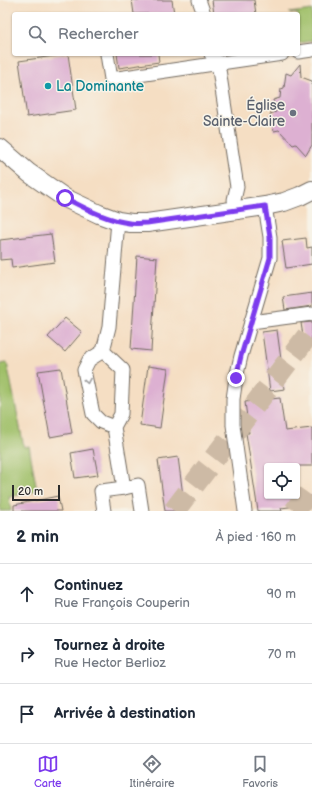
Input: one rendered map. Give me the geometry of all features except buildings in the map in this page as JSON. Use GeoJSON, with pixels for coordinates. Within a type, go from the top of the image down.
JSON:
{"type":"FeatureCollection","features":[{"type":"Feature","properties":{"kind":"street"},"geometry":{"type":"LineString","coordinates":[[198,0],[203,12]]}},
{"type":"Feature","properties":{"kind":"street"},"geometry":{"type":"LineString","coordinates":[[300,52],[312,50]]}},
{"type":"Feature","properties":{"kind":"street"},"geometry":{"type":"LineString","coordinates":[[107,56],[111,79],[214,59],[255,56]]}},
{"type":"Feature","properties":{"kind":"street"},"geometry":{"type":"LineString","coordinates":[[214,59],[237,187],[234,200]]}},
{"type":"Feature","properties":{"kind":"street"},"geometry":{"type":"LineString","coordinates":[[0,148],[29,173],[65,198],[99,214],[118,221],[131,223],[147,223],[265,206],[284,202],[312,190]]}},
{"type":"Feature","properties":{"kind":"street"},"geometry":{"type":"LineString","coordinates":[[245,511],[233,425],[233,399],[241,356],[270,258],[270,237],[265,206]]}},
{"type":"Feature","properties":{"kind":"street"},"geometry":{"type":"LineString","coordinates":[[114,427],[100,422],[93,414],[84,370],[90,360],[103,351],[109,327],[118,221]]}},
{"type":"Feature","properties":{"kind":"street"},"geometry":{"type":"LineString","coordinates":[[251,322],[312,314]]}},
{"type":"Feature","properties":{"kind":"street"},"geometry":{"type":"LineString","coordinates":[[103,351],[123,370],[121,414],[114,427],[124,488]]}},
{"type":"Feature","properties":{"kind":"street"},"geometry":{"type":"LineString","coordinates":[[104,511],[101,491],[138,486],[142,511]]}},
{"type":"Feature","properties":{"kind":"green space"},"geometry":{"type":"Polygon","coordinates":[[[312,10],[312,41],[300,43],[300,12],[297,12],[312,10]]]}},
{"type":"Feature","properties":{"kind":"green space"},"geometry":{"type":"Polygon","coordinates":[[[7,363],[24,447],[29,446],[37,491],[9,497],[11,511],[0,511],[0,364],[7,363]]]}},
{"type":"Feature","properties":{"kind":"tunnel"},"geometry":{"type":"LineString","coordinates":[[174,511],[312,330]]}},
{"type":"Feature","properties":{"kind":"tunnel"},"geometry":{"type":"LineString","coordinates":[[295,511],[312,487]]}},
{"type":"Feature","properties":{"kind":"place","name":"La Dominante"},"geometry":{"type":"Point","coordinates":[48,86]}},
{"type":"Feature","properties":{"kind":"place","name":"Église Sainte-Claire"},"geometry":{"type":"Point","coordinates":[293,113]}},
{"type":"Feature","properties":{"kind":"route"},"geometry":{"type":"LineString","coordinates":[[65,198],[99,214],[118,221],[131,223],[147,223],[265,206],[270,237],[270,258],[236,378]]}}]}
